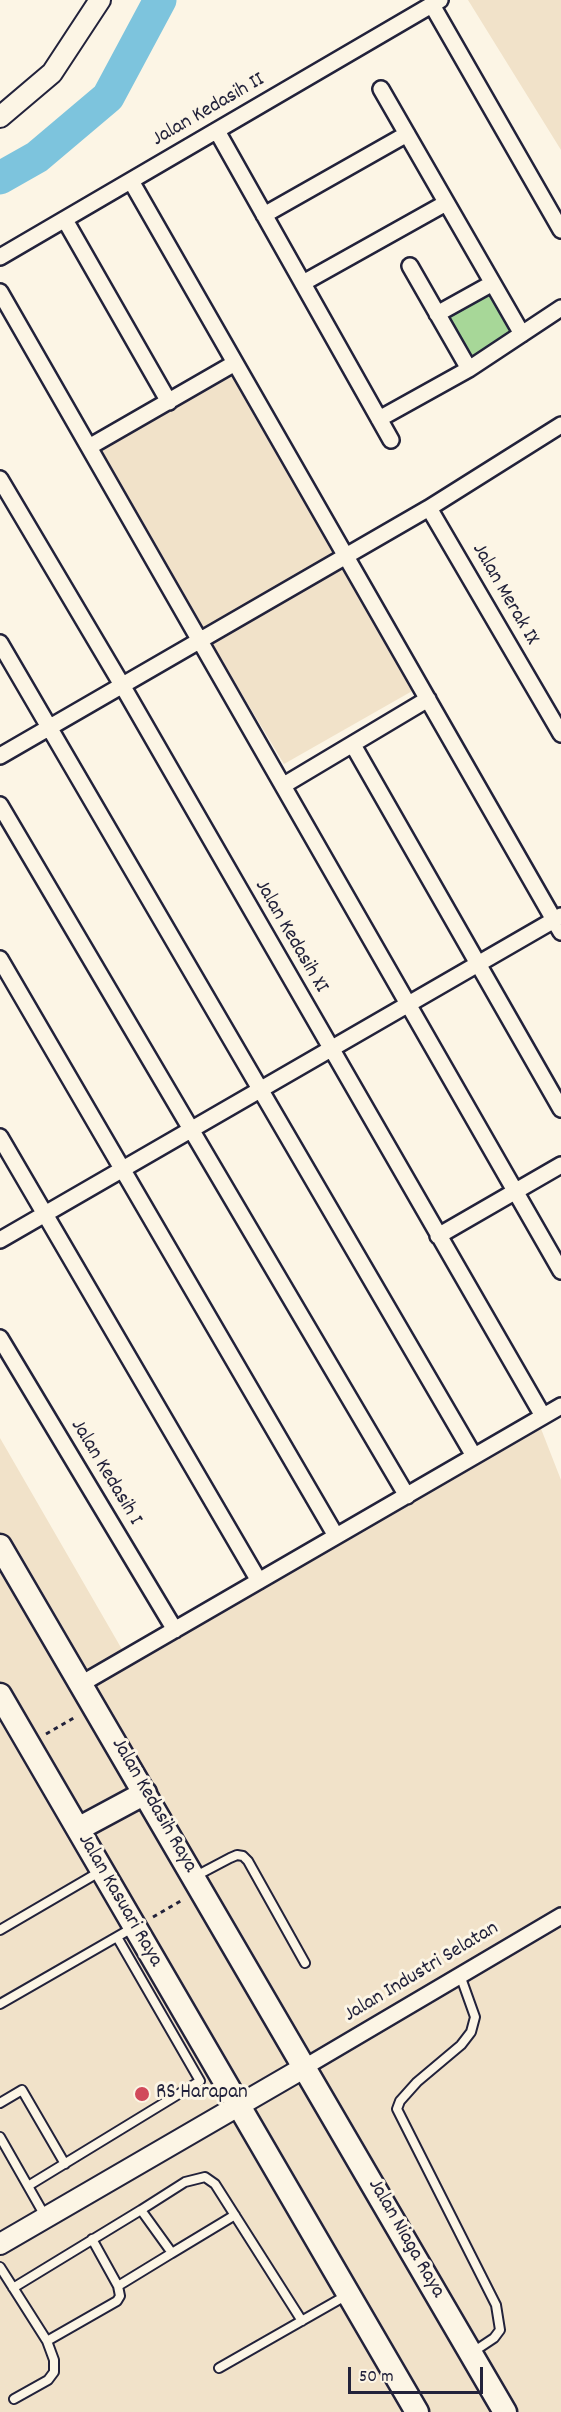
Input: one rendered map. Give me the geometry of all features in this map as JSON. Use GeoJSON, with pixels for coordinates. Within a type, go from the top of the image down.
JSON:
{"type":"FeatureCollection","features":[{"type":"Feature","properties":{"kind":"main road","name":"Jalan Kedasih Raya"},"geometry":{"type":"LineString","coordinates":[[0,1546],[305,2067]]}},
{"type":"Feature","properties":{"kind":"main road","name":"Jalan Kasuari Raya"},"geometry":{"type":"LineString","coordinates":[[0,1695],[102,1870],[126,1932],[239,2107]]}},
{"type":"Feature","properties":{"kind":"main road"},"geometry":{"type":"LineString","coordinates":[[78,1830],[145,1792]]}},
{"type":"Feature","properties":{"kind":"main road","name":"Jalan Niaga Raya"},"geometry":{"type":"LineString","coordinates":[[305,2067],[505,2412]]}},
{"type":"Feature","properties":{"kind":"main road"},"geometry":{"type":"LineString","coordinates":[[239,2107],[417,2412]]}},
{"type":"Feature","properties":{"kind":"street"},"geometry":{"type":"LineString","coordinates":[[0,117],[52,73],[100,0]]}},
{"type":"Feature","properties":{"kind":"street"},"geometry":{"type":"LineString","coordinates":[[436,2],[561,231]]}},
{"type":"Feature","properties":{"kind":"street","name":"Jalan Kedasih II"},"geometry":{"type":"LineString","coordinates":[[0,257],[436,2]]}},
{"type":"Feature","properties":{"kind":"street"},"geometry":{"type":"LineString","coordinates":[[381,89],[491,284],[522,334]]}},
{"type":"Feature","properties":{"kind":"street"},"geometry":{"type":"LineString","coordinates":[[217,131],[391,440]]}},
{"type":"Feature","properties":{"kind":"street"},"geometry":{"type":"LineString","coordinates":[[264,215],[407,134]]}},
{"type":"Feature","properties":{"kind":"street"},"geometry":{"type":"LineString","coordinates":[[0,1240],[478,964],[559,923],[131,181]]}},
{"type":"Feature","properties":{"kind":"street"},"geometry":{"type":"LineString","coordinates":[[303,283],[446,203]]}},
{"type":"Feature","properties":{"kind":"street"},"geometry":{"type":"LineString","coordinates":[[64,220],[169,402]]}},
{"type":"Feature","properties":{"kind":"street"},"geometry":{"type":"LineString","coordinates":[[410,266],[468,369]]}},
{"type":"Feature","properties":{"kind":"street"},"geometry":{"type":"LineString","coordinates":[[437,314],[491,284]]}},
{"type":"Feature","properties":{"kind":"street"},"geometry":{"type":"LineString","coordinates":[[0,292],[561,1271]]}},
{"type":"Feature","properties":{"kind":"street"},"geometry":{"type":"LineString","coordinates":[[379,419],[468,369],[561,308]]}},
{"type":"Feature","properties":{"kind":"street"},"geometry":{"type":"LineString","coordinates":[[89,447],[235,363]]}},
{"type":"Feature","properties":{"kind":"street"},"geometry":{"type":"LineString","coordinates":[[0,756],[429,508],[561,425]]}},
{"type":"Feature","properties":{"kind":"street","name":"Jalan Kedasih XI"},"geometry":{"type":"LineString","coordinates":[[0,479],[122,685],[330,1050],[543,1416]]}},
{"type":"Feature","properties":{"kind":"street","name":"Jalan Merak IX"},"geometry":{"type":"LineString","coordinates":[[429,508],[561,734]]}},
{"type":"Feature","properties":{"kind":"street"},"geometry":{"type":"LineString","coordinates":[[0,643],[474,1456]]}},
{"type":"Feature","properties":{"kind":"street"},"geometry":{"type":"LineString","coordinates":[[284,785],[428,699]]}},
{"type":"Feature","properties":{"kind":"street"},"geometry":{"type":"LineString","coordinates":[[353,745],[561,1109]]}},
{"type":"Feature","properties":{"kind":"street"},"geometry":{"type":"LineString","coordinates":[[0,805],[406,1496]]}},
{"type":"Feature","properties":{"kind":"street"},"geometry":{"type":"LineString","coordinates":[[0,959],[336,1536]]}},
{"type":"Feature","properties":{"kind":"street"},"geometry":{"type":"LineString","coordinates":[[0,1137],[259,1581]]}},
{"type":"Feature","properties":{"kind":"street"},"geometry":{"type":"LineString","coordinates":[[438,1236],[561,1165]]}},
{"type":"Feature","properties":{"kind":"street","name":"Jalan Kedasih I"},"geometry":{"type":"LineString","coordinates":[[0,1338],[175,1630]]}},
{"type":"Feature","properties":{"kind":"street"},"geometry":{"type":"LineString","coordinates":[[81,1684],[561,1406]]}},
{"type":"Feature","properties":{"kind":"street","name":"Jalan Industri Selatan"},"geometry":{"type":"LineString","coordinates":[[305,2067],[561,1916]]}},
{"type":"Feature","properties":{"kind":"street"},"geometry":{"type":"LineString","coordinates":[[0,2244],[305,2067]]}},
{"type":"Feature","properties":{"kind":"lane"},"geometry":{"type":"LineString","coordinates":[[197,1883],[230,1858],[237,1855],[243,1856],[248,1860],[305,1963]]}},
{"type":"Feature","properties":{"kind":"lane"},"geometry":{"type":"LineString","coordinates":[[0,1930],[102,1870]]}},
{"type":"Feature","properties":{"kind":"lane"},"geometry":{"type":"LineString","coordinates":[[0,2004],[126,1932],[200,2081],[28,2186]]}},
{"type":"Feature","properties":{"kind":"lane"},"geometry":{"type":"LineString","coordinates":[[460,1975],[475,2017],[471,2032],[461,2045],[417,2082],[400,2101],[397,2109],[496,2305],[501,2330],[494,2338],[471,2353]]}},
{"type":"Feature","properties":{"kind":"lane"},"geometry":{"type":"LineString","coordinates":[[0,2103],[22,2090],[64,2164]]}},
{"type":"Feature","properties":{"kind":"lane"},"geometry":{"type":"LineString","coordinates":[[0,2137],[46,2217]]}},
{"type":"Feature","properties":{"kind":"lane"},"geometry":{"type":"LineString","coordinates":[[13,2288],[185,2182],[205,2177],[215,2184],[302,2320]]}},
{"type":"Feature","properties":{"kind":"lane"},"geometry":{"type":"LineString","coordinates":[[141,2210],[172,2253]]}},
{"type":"Feature","properties":{"kind":"lane"},"geometry":{"type":"LineString","coordinates":[[118,2286],[235,2215]]}},
{"type":"Feature","properties":{"kind":"lane"},"geometry":{"type":"LineString","coordinates":[[47,2341],[117,2301],[120,2296],[118,2286],[92,2240]]}},
{"type":"Feature","properties":{"kind":"lane"},"geometry":{"type":"LineString","coordinates":[[0,2266],[47,2341],[54,2360],[54,2372],[48,2379],[14,2399]]}},
{"type":"Feature","properties":{"kind":"lane"},"geometry":{"type":"LineString","coordinates":[[219,2368],[348,2294]]}},
{"type":"Feature","properties":{"kind":"path"},"geometry":{"type":"LineString","coordinates":[[29,1744],[94,1706]]}},
{"type":"Feature","properties":{"kind":"path"},"geometry":{"type":"LineString","coordinates":[[126,1932],[197,1883]]}},
{"type":"Feature","properties":{"kind":"shaded area"},"geometry":{"type":"Polygon","coordinates":[[[468,0],[561,0],[561,150],[468,0]]]}},
{"type":"Feature","properties":{"kind":"shaded area"},"geometry":{"type":"Polygon","coordinates":[[[234,369],[414,690],[284,764],[95,450],[234,369]]]}},
{"type":"Feature","properties":{"kind":"shaded area"},"geometry":{"type":"Polygon","coordinates":[[[538,1421],[561,1480],[561,2412],[0,2412],[0,1438],[131,1665],[538,1421]]]}},
{"type":"Feature","properties":{"kind":"green space"},"geometry":{"type":"Polygon","coordinates":[[[490,288],[516,337],[469,365],[442,315],[490,288]]]}},
{"type":"Feature","properties":{"kind":"waterway"},"geometry":{"type":"LineString","coordinates":[[0,178],[37,157],[108,97],[160,0]]}},
{"type":"Feature","properties":{"kind":"place","name":"RS Harapan"},"geometry":{"type":"Point","coordinates":[142,2094]}}]}
